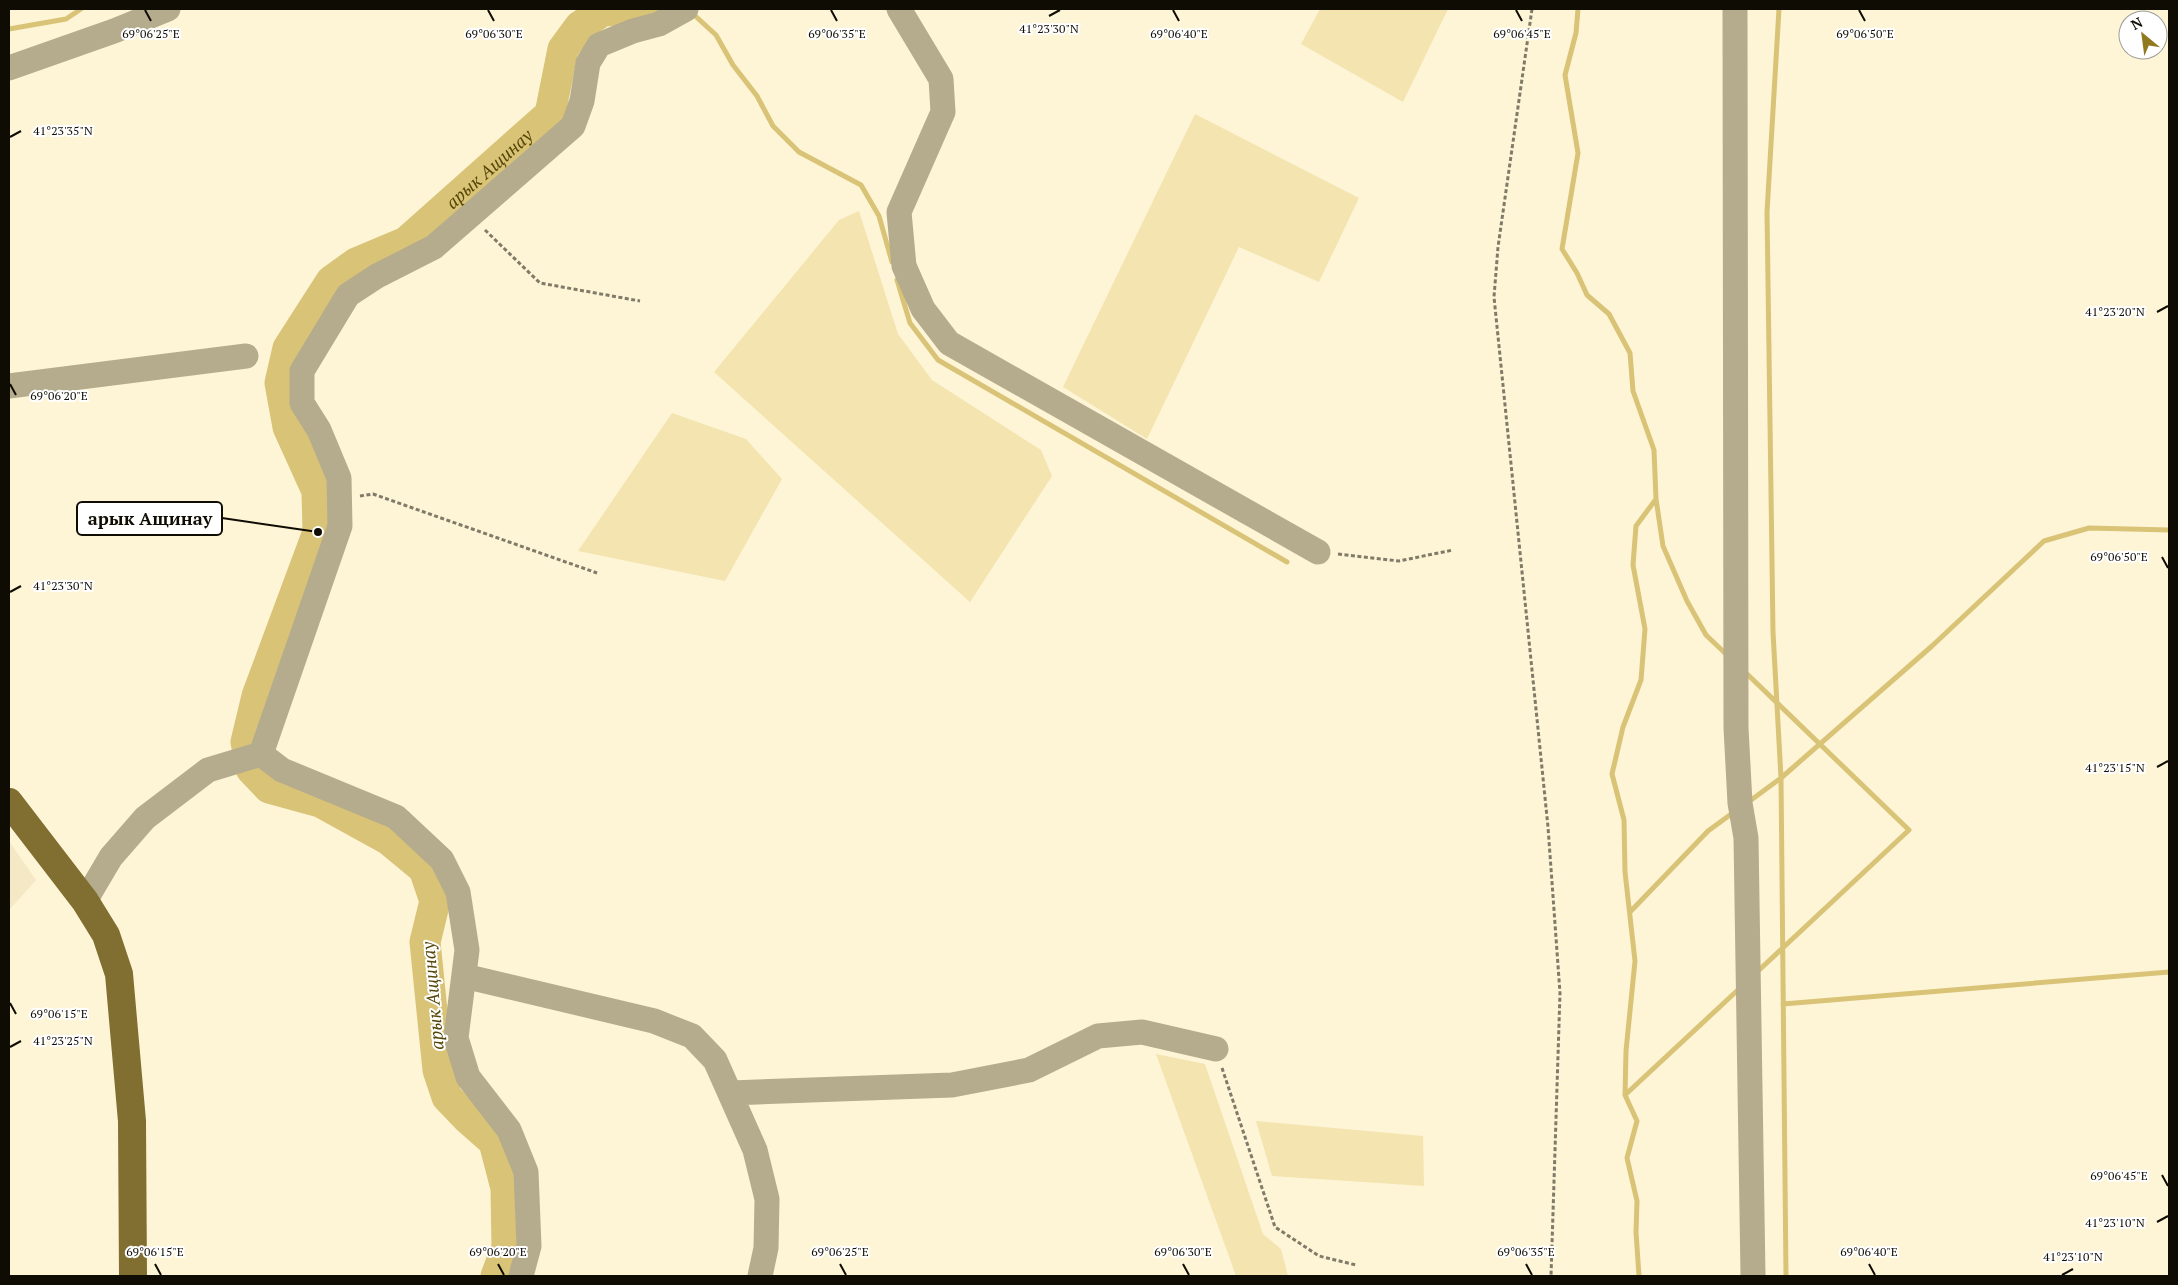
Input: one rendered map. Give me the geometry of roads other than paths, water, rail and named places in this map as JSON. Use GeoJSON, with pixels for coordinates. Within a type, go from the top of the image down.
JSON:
{"type":"FeatureCollection","features":[{"type":"Feature","properties":{"kind":"main road"},"geometry":{"type":"LineString","coordinates":[[9,802],[85,902],[106,935],[119,974],[132,1121],[134,1276]]}},
{"type":"Feature","properties":{"kind":"street"},"geometry":{"type":"LineString","coordinates":[[9,68],[168,9]]}},
{"type":"Feature","properties":{"kind":"street"},"geometry":{"type":"LineString","coordinates":[[261,754],[340,526],[339,478],[319,430],[302,403],[302,370],[348,294],[377,276],[434,247],[573,126],[582,101],[588,63],[599,45],[633,31],[659,24],[686,9]]}},
{"type":"Feature","properties":{"kind":"street"},"geometry":{"type":"LineString","coordinates":[[899,9],[940,79],[943,112],[899,212],[904,266],[923,309],[949,343],[1318,552]]}},
{"type":"Feature","properties":{"kind":"street"},"geometry":{"type":"LineString","coordinates":[[1735,9],[1736,728],[1740,803],[1746,838],[1754,1276]]}},
{"type":"Feature","properties":{"kind":"street"},"geometry":{"type":"LineString","coordinates":[[9,386],[246,356]]}},
{"type":"Feature","properties":{"kind":"street"},"geometry":{"type":"LineString","coordinates":[[85,902],[112,858],[145,818],[208,770],[261,754]]}},
{"type":"Feature","properties":{"kind":"street"},"geometry":{"type":"LineString","coordinates":[[261,754],[282,770],[396,817],[442,860],[458,892],[467,950],[456,1038],[468,1077],[510,1130],[526,1172],[530,1246],[521,1276]]}},
{"type":"Feature","properties":{"kind":"street"},"geometry":{"type":"LineString","coordinates":[[464,976],[654,1021],[692,1036],[715,1060],[756,1150],[766,1199],[766,1248],[760,1276]]}},
{"type":"Feature","properties":{"kind":"street"},"geometry":{"type":"LineString","coordinates":[[730,1093],[952,1085],[1029,1070],[1098,1036],[1142,1032],[1216,1049]]}},
{"type":"Feature","properties":{"kind":"waterway"},"geometry":{"type":"LineString","coordinates":[[9,29],[66,19],[81,9]]}},
{"type":"Feature","properties":{"kind":"waterway","name":"арык Ащинау"},"geometry":{"type":"LineString","coordinates":[[496,1276],[507,1247],[506,1188],[494,1142],[447,1097],[438,1070],[425,942],[435,901],[424,869],[389,840],[320,802],[269,788],[251,769],[246,742],[257,696],[318,532],[317,491],[288,427],[280,383],[288,348],[331,281],[356,263],[406,242],[550,114],[563,49],[580,26],[603,11],[644,9]]}},
{"type":"Feature","properties":{"kind":"waterway"},"geometry":{"type":"LineString","coordinates":[[1578,9],[1576,33],[1565,75],[1578,153],[1562,249],[1577,273],[1587,295],[1609,314],[1630,353],[1633,391],[1654,450],[1656,499],[1636,526],[1633,565],[1645,629],[1641,680],[1623,727],[1612,774],[1624,820],[1625,872],[1635,961],[1626,1051],[1625,1095],[1637,1121],[1627,1158],[1637,1201],[1636,1232],[1639,1276]]}},
{"type":"Feature","properties":{"kind":"waterway"},"geometry":{"type":"LineString","coordinates":[[1779,9],[1767,212],[1773,632],[1781,778],[1786,1276]]}},
{"type":"Feature","properties":{"kind":"waterway"},"geometry":{"type":"LineString","coordinates":[[692,13],[716,35],[733,65],[757,96],[773,126],[799,152],[861,185],[879,216],[892,262]]}},
{"type":"Feature","properties":{"kind":"waterway"},"geometry":{"type":"LineString","coordinates":[[897,280],[910,323],[938,360],[1287,562]]}},
{"type":"Feature","properties":{"kind":"waterway"},"geometry":{"type":"LineString","coordinates":[[1656,499],[1663,546],[1687,601],[1706,635],[1727,655]]}},
{"type":"Feature","properties":{"kind":"waterway"},"geometry":{"type":"LineString","coordinates":[[1747,803],[1781,778],[1932,646],[2044,541],[2089,528],[2169,530]]}},
{"type":"Feature","properties":{"kind":"waterway"},"geometry":{"type":"LineString","coordinates":[[1744,671],[1909,830],[1757,972]]}},
{"type":"Feature","properties":{"kind":"waterway"},"geometry":{"type":"LineString","coordinates":[[1630,912],[1708,831],[1734,812]]}},
{"type":"Feature","properties":{"kind":"waterway"},"geometry":{"type":"LineString","coordinates":[[1783,1004],[2169,972]]}},
{"type":"Feature","properties":{"kind":"waterway"},"geometry":{"type":"LineString","coordinates":[[1625,1095],[1740,988]]}},
{"type":"Feature","properties":{"kind":"place","name":"арык Ащинау"},"geometry":{"type":"Point","coordinates":[318,532]}}]}
